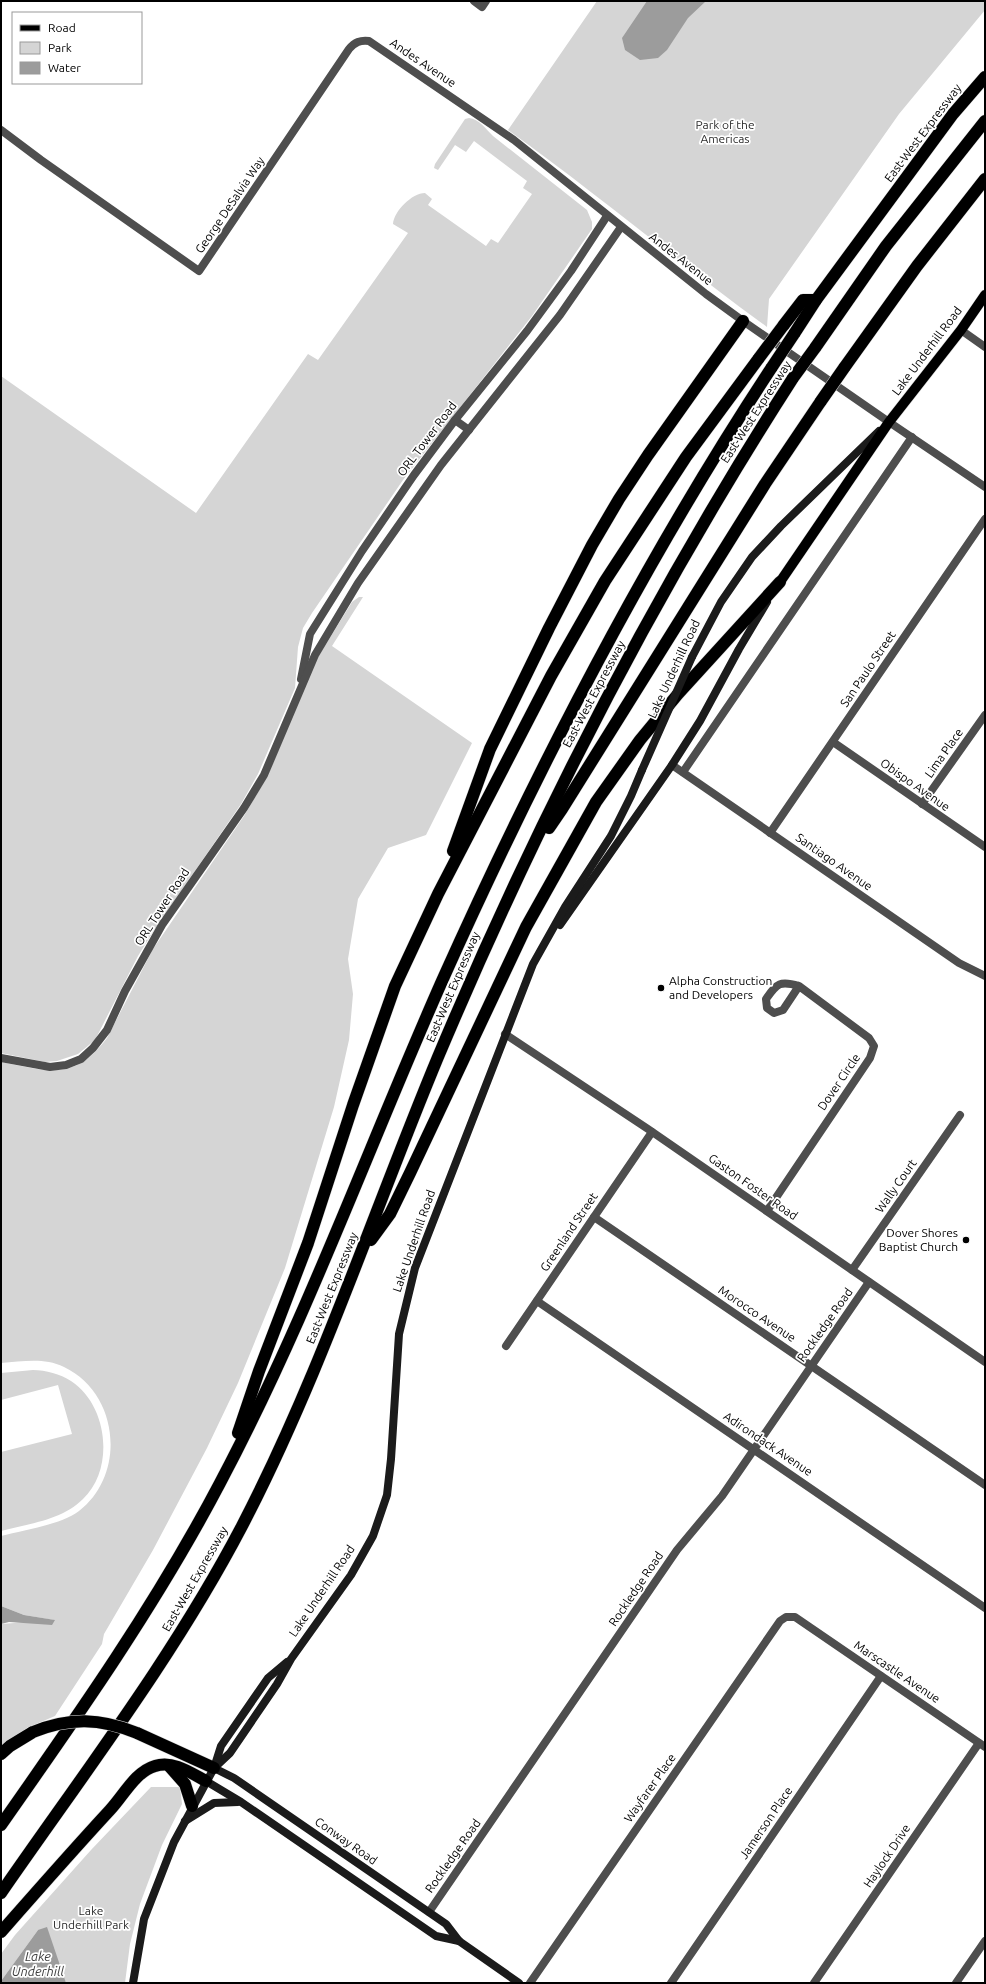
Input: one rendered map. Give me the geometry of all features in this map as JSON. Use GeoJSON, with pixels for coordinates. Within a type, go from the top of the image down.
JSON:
{"type":"FeatureCollection","features":[{"type":"Feature","properties":{"kind":"highway","name":"East-West Expressway"},"geometry":{"type":"LineString","coordinates":[[1,1825],[112,1666],[185,1548],[222,1479],[262,1398],[311,1288],[440,985],[525,804],[569,717],[665,539],[708,467],[816,300],[953,114],[985,77]]}},
{"type":"Feature","properties":{"kind":"highway","name":"East-West Expressway"},"geometry":{"type":"LineString","coordinates":[[1,1894],[152,1677],[186,1624],[242,1525],[274,1460],[362,1252],[411,1123],[484,950],[578,753],[629,658],[704,523],[751,444],[793,378],[886,246],[985,121]]}},
{"type":"Feature","properties":{"kind":"highway"},"geometry":{"type":"LineString","coordinates":[[531,851],[562,809],[765,484],[821,401],[917,266],[985,179]]}},
{"type":"Feature","properties":{"kind":"highway"},"geometry":{"type":"LineString","coordinates":[[222,1479],[259,1371],[308,1243],[358,1091],[395,986],[438,894],[551,676],[605,582],[686,457],[759,358],[803,300],[816,300]]}},
{"type":"Feature","properties":{"kind":"highway"},"geometry":{"type":"LineString","coordinates":[[438,894],[490,749],[549,628],[592,545],[619,499],[648,455],[743,321]]}},
{"type":"Feature","properties":{"kind":"highway"},"geometry":{"type":"LineString","coordinates":[[362,1252],[390,1214],[526,927],[596,802],[640,740],[673,699],[780,582]]}},
{"type":"Feature","properties":{"kind":"highway"},"geometry":{"type":"LineString","coordinates":[[1,1754],[10,1746],[33,1732],[64,1722],[79,1720],[110,1723],[137,1733],[214,1768]]}},
{"type":"Feature","properties":{"kind":"highway"},"geometry":{"type":"LineString","coordinates":[[167,1765],[185,1784],[192,1806]]}},
{"type":"Feature","properties":{"kind":"highway"},"geometry":{"type":"LineString","coordinates":[[1,1932],[118,1801],[139,1775],[154,1766],[167,1765],[176,1766],[206,1781]]}},
{"type":"Feature","properties":{"kind":"main road","name":"Lake Underhill Road"},"geometry":{"type":"LineString","coordinates":[[533,964],[672,765],[700,721],[739,648],[780,582],[889,422],[961,330],[985,295]]}},
{"type":"Feature","properties":{"kind":"main road","name":"Lake Underhill Road"},"geometry":{"type":"LineString","coordinates":[[133,1983],[144,1919],[164,1863],[192,1806],[214,1768],[230,1753],[278,1684],[291,1658],[351,1575],[373,1536],[387,1495],[391,1459],[399,1334],[415,1268],[533,964],[565,907],[610,836],[631,796],[692,657],[721,602],[752,557],[781,526],[889,422]]}},
{"type":"Feature","properties":{"kind":"main road","name":"Conway Road"},"geometry":{"type":"LineString","coordinates":[[214,1768],[234,1778],[446,1924],[459,1941],[519,1983]]}},
{"type":"Feature","properties":{"kind":"main road","name":"Conway Road"},"geometry":{"type":"LineString","coordinates":[[206,1781],[241,1802],[436,1936],[459,1941]]}},
{"type":"Feature","properties":{"kind":"main road"},"geometry":{"type":"LineString","coordinates":[[184,1822],[214,1803],[231,1801],[241,1802]]}},
{"type":"Feature","properties":{"kind":"street"},"geometry":{"type":"LineString","coordinates":[[474,1],[484,4]]}},
{"type":"Feature","properties":{"kind":"street","name":"George DeSalvia Way"},"geometry":{"type":"LineString","coordinates":[[1,130],[43,162],[199,271],[349,49],[355,43],[362,40],[369,41]]}},
{"type":"Feature","properties":{"kind":"street","name":"Andes Avenue"},"geometry":{"type":"LineString","coordinates":[[369,41],[514,140],[607,216],[706,294],[743,321],[985,487]]}},
{"type":"Feature","properties":{"kind":"street","name":"ORL Tower Road"},"geometry":{"type":"LineString","coordinates":[[298,693],[310,634],[346,575],[414,475],[527,332],[571,271],[607,216]]}},
{"type":"Feature","properties":{"kind":"street","name":"ORL Tower Road"},"geometry":{"type":"LineString","coordinates":[[1,1058],[50,1067],[66,1065],[81,1060],[93,1048],[107,1030],[132,979],[162,925],[244,808],[264,775],[298,693],[322,643],[358,583],[419,495],[560,315],[621,227]]}},
{"type":"Feature","properties":{"kind":"street"},"geometry":{"type":"LineString","coordinates":[[961,330],[985,347]]}},
{"type":"Feature","properties":{"kind":"street"},"geometry":{"type":"LineString","coordinates":[[456,420],[469,430]]}},
{"type":"Feature","properties":{"kind":"street"},"geometry":{"type":"LineString","coordinates":[[683,772],[912,438]]}},
{"type":"Feature","properties":{"kind":"street","name":"San Paulo Street"},"geometry":{"type":"LineString","coordinates":[[770,833],[985,519]]}},
{"type":"Feature","properties":{"kind":"street"},"geometry":{"type":"LineString","coordinates":[[346,575],[358,583]]}},
{"type":"Feature","properties":{"kind":"street","name":"Lima Place"},"geometry":{"type":"LineString","coordinates":[[922,804],[985,715]]}},
{"type":"Feature","properties":{"kind":"street","name":"Obispo Avenue"},"geometry":{"type":"LineString","coordinates":[[832,742],[985,847]]}},
{"type":"Feature","properties":{"kind":"street","name":"Santiago Avenue"},"geometry":{"type":"LineString","coordinates":[[672,765],[959,963],[985,976]]}},
{"type":"Feature","properties":{"kind":"street","name":"Dover Circle"},"geometry":{"type":"LineString","coordinates":[[767,1211],[870,1058],[874,1046],[869,1038],[799,986]]}},
{"type":"Feature","properties":{"kind":"street","name":"Gaston Foster Road"},"geometry":{"type":"LineString","coordinates":[[505,1034],[652,1132],[985,1362]]}},
{"type":"Feature","properties":{"kind":"street","name":"Wally Court"},"geometry":{"type":"LineString","coordinates":[[852,1270],[960,1115]]}},
{"type":"Feature","properties":{"kind":"street","name":"Greenland Street"},"geometry":{"type":"LineString","coordinates":[[506,1346],[652,1132]]}},
{"type":"Feature","properties":{"kind":"street","name":"Morocco Avenue"},"geometry":{"type":"LineString","coordinates":[[594,1217],[985,1485]]}},
{"type":"Feature","properties":{"kind":"street","name":"Rockledge Road"},"geometry":{"type":"LineString","coordinates":[[428,1912],[677,1550],[722,1496],[869,1282]]}},
{"type":"Feature","properties":{"kind":"street","name":"Adirondack Avenue"},"geometry":{"type":"LineString","coordinates":[[537,1301],[985,1608]]}},
{"type":"Feature","properties":{"kind":"street","name":"Wayfarer Place"},"geometry":{"type":"LineString","coordinates":[[530,1983],[780,1621],[786,1617],[795,1617]]}},
{"type":"Feature","properties":{"kind":"street","name":"Marscastle Avenue"},"geometry":{"type":"LineString","coordinates":[[795,1617],[982,1745]]}},
{"type":"Feature","properties":{"kind":"street","name":"Jamerson Place"},"geometry":{"type":"LineString","coordinates":[[671,1983],[881,1676]]}},
{"type":"Feature","properties":{"kind":"street","name":"Haylock Drive"},"geometry":{"type":"LineString","coordinates":[[814,1983],[982,1745]]}},
{"type":"Feature","properties":{"kind":"street"},"geometry":{"type":"LineString","coordinates":[[956,1983],[985,1942]]}},
{"type":"Feature","properties":{"kind":"green space","name":"Park of the Americas"},"geometry":{"type":"Polygon","coordinates":[[[597,1],[985,1],[985,10],[899,114],[769,299],[767,327],[508,130],[597,1]]]}},
{"type":"Feature","properties":{"kind":"green space"},"geometry":{"type":"Polygon","coordinates":[[[469,118],[479,122],[493,136],[587,210],[592,222],[592,229],[532,316],[403,480],[312,613],[303,628],[298,647],[295,688],[258,774],[241,804],[138,956],[95,1040],[78,1054],[57,1061],[45,1062],[1,1053],[1,376],[196,513],[308,354],[318,360],[408,233],[393,224],[400,208],[409,199],[425,193],[432,199],[428,205],[486,246],[491,239],[498,243],[532,194],[523,188],[527,181],[474,141],[466,152],[455,145],[438,170],[434,168],[435,164],[465,119],[469,118]]]}},
{"type":"Feature","properties":{"kind":"green space"},"geometry":{"type":"Polygon","coordinates":[[[359,597],[363,597],[332,646],[472,743],[426,835],[388,848],[358,899],[348,959],[353,994],[349,1040],[334,1107],[285,1268],[238,1383],[207,1448],[153,1550],[104,1634],[102,1644],[55,1716],[27,1728],[1,1746],[1,1624],[54,1620],[24,1615],[1,1606],[1,1536],[62,1520],[79,1511],[94,1495],[105,1477],[110,1456],[110,1435],[106,1414],[96,1395],[82,1379],[64,1367],[40,1361],[1,1363],[1,1062],[46,1070],[59,1070],[83,1062],[95,1052],[107,1038],[153,949],[244,816],[268,775],[315,662],[352,602],[359,597]]]}},
{"type":"Feature","properties":{"kind":"green space"},"geometry":{"type":"Polygon","coordinates":[[[33,1370],[53,1373],[71,1381],[83,1392],[93,1405],[103,1438],[103,1455],[100,1471],[93,1486],[83,1499],[75,1506],[55,1517],[1,1531],[1,1452],[72,1434],[58,1385],[1,1400],[1,1373],[33,1370]]]}},
{"type":"Feature","properties":{"kind":"green space","name":"Lake Underhill Park"},"geometry":{"type":"Polygon","coordinates":[[[151,1787],[180,1787],[182,1804],[162,1845],[140,1904],[130,1944],[125,1983],[66,1983],[38,1930],[1,1981],[1,1954],[15,1935],[91,1850],[151,1787]]]}},
{"type":"Feature","properties":{"kind":"water"},"geometry":{"type":"Polygon","coordinates":[[[647,1],[706,1],[688,18],[667,50],[658,58],[640,60],[625,50],[622,38],[647,1]]]}},
{"type":"Feature","properties":{"kind":"water"},"geometry":{"type":"Polygon","coordinates":[[[1,1606],[24,1615],[55,1620],[52,1625],[9,1622],[1,1624],[1,1606]]]}},
{"type":"Feature","properties":{"kind":"water","name":"Lake Underhill"},"geometry":{"type":"Polygon","coordinates":[[[47,1927],[66,1983],[1,1983],[38,1930],[47,1927]]]}},
{"type":"Feature","properties":{"kind":"place","name":"Alpha Construction and Developers"},"geometry":{"type":"Point","coordinates":[661,988]}},
{"type":"Feature","properties":{"kind":"place","name":"Dover Shores Baptist Church"},"geometry":{"type":"Point","coordinates":[966,1240]}}]}
